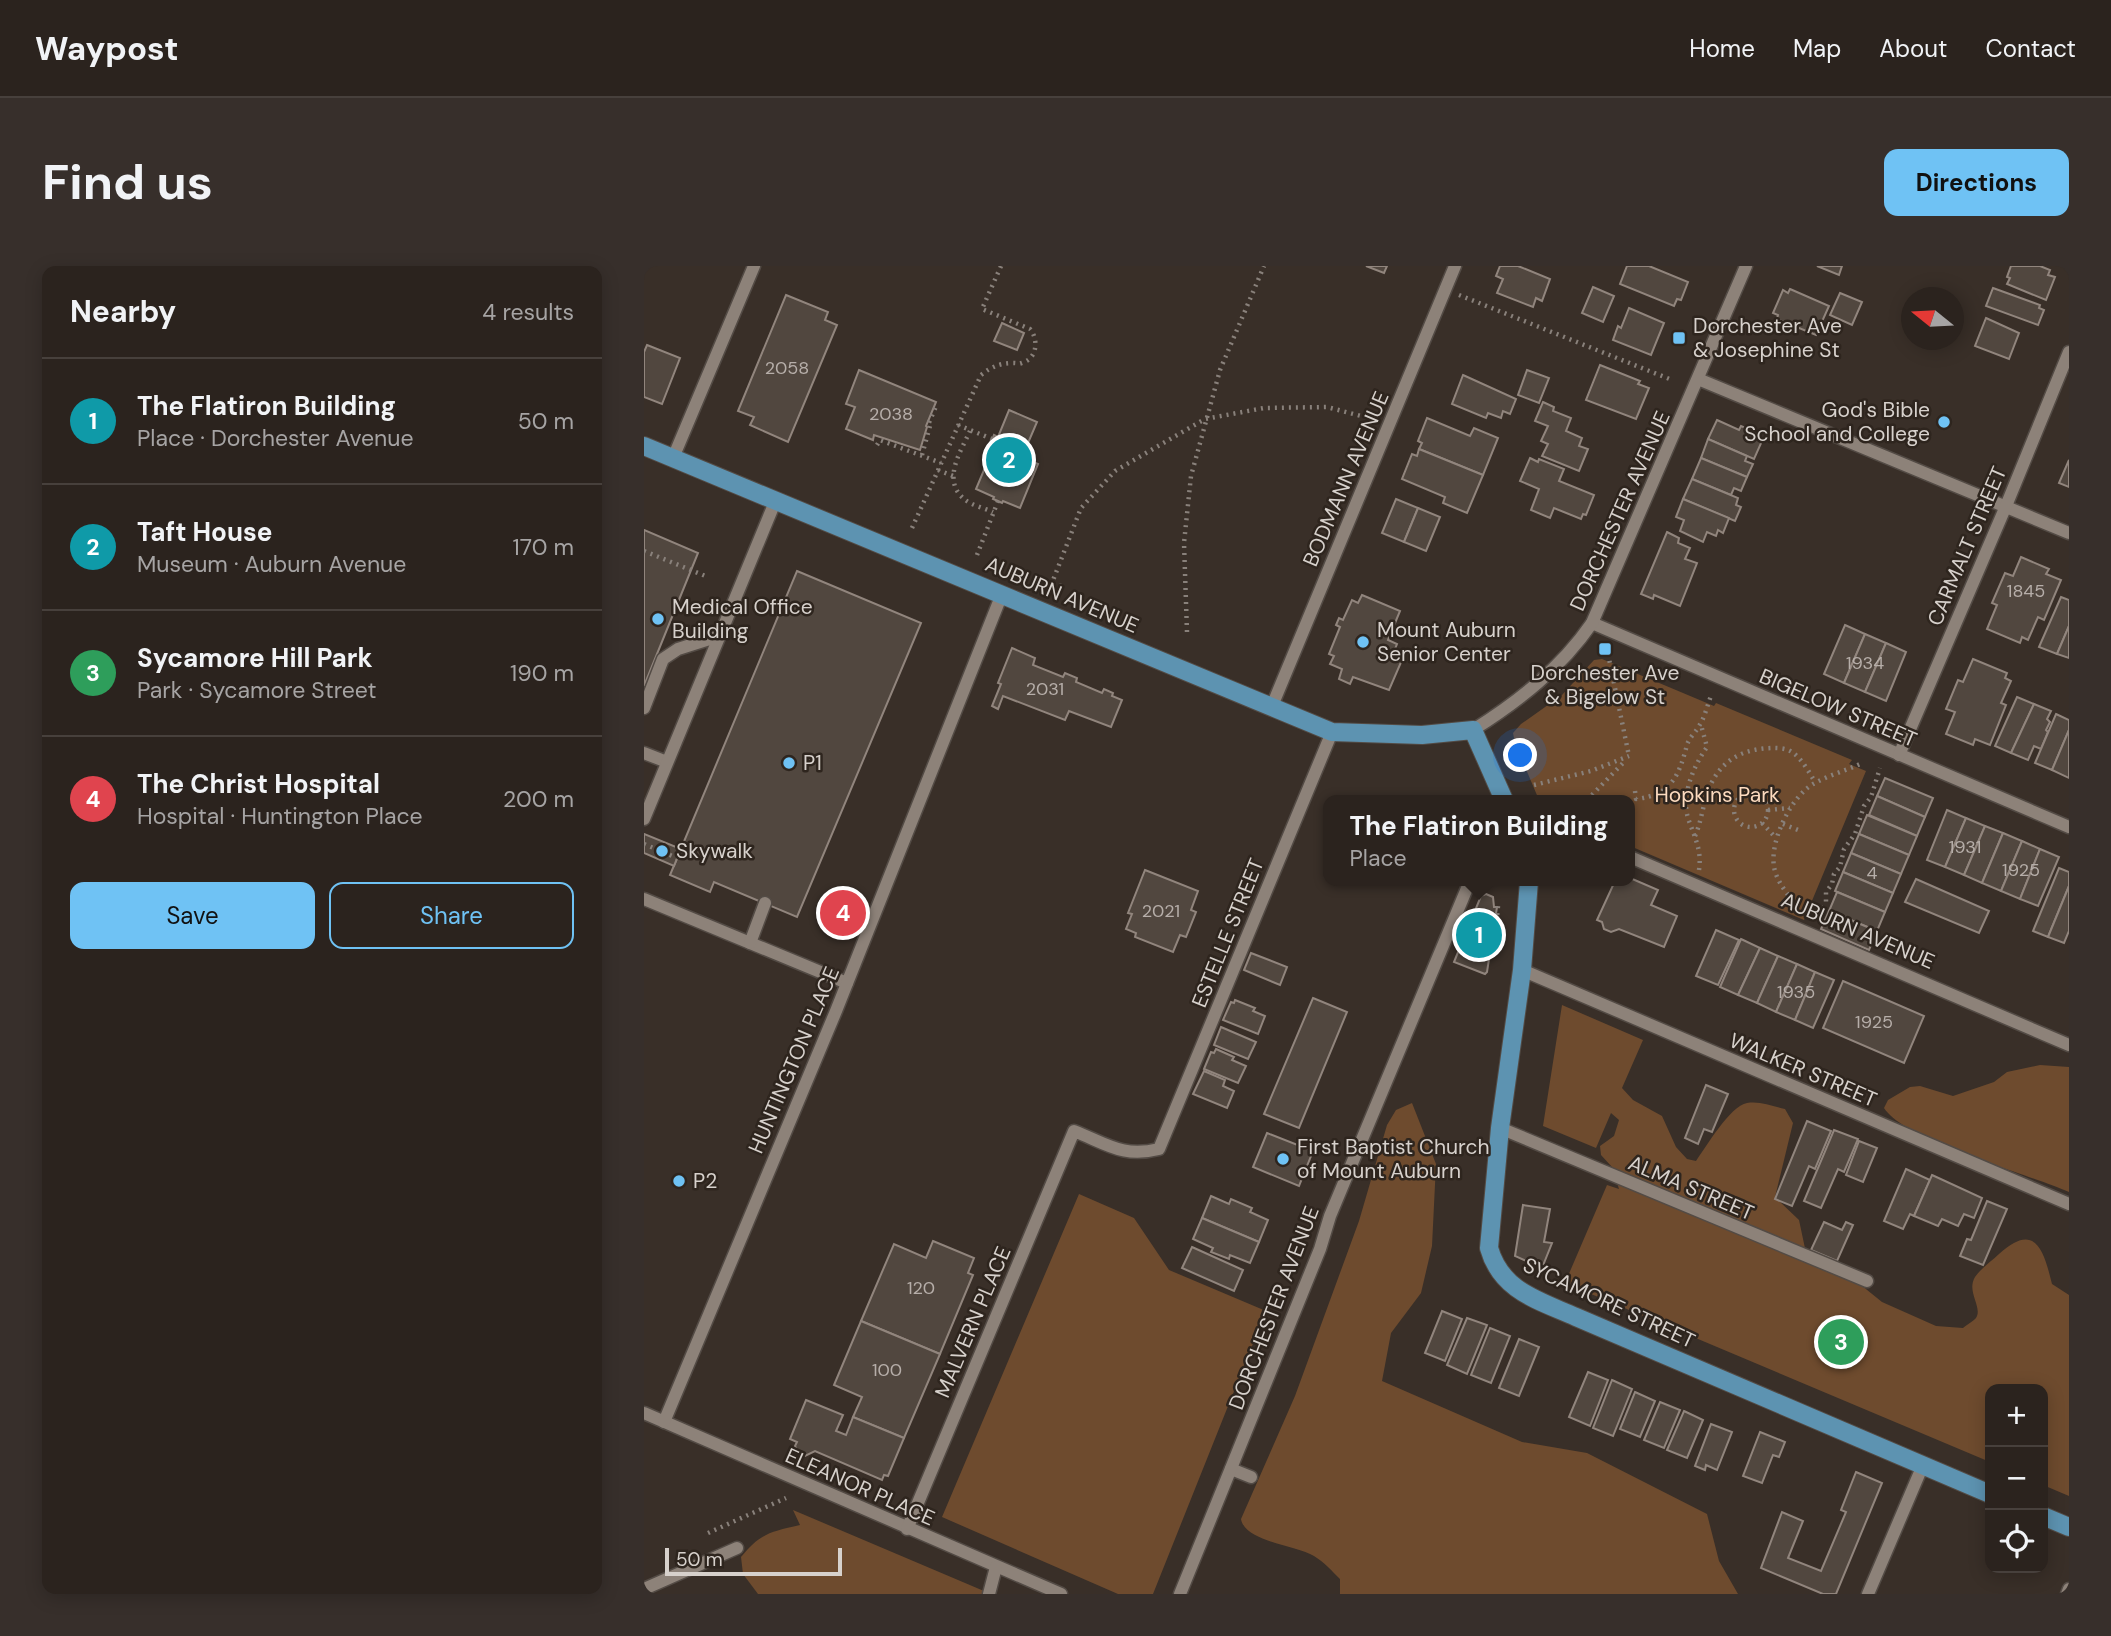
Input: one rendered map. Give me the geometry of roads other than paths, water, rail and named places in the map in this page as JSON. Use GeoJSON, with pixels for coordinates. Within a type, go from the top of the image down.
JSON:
{"type":"FeatureCollection","features":[{"type":"Feature","properties":{"kind":"main road","name":"AUBURN AVENUE"},"geometry":{"type":"LineString","coordinates":[[644,446],[1332,732],[1422,735],[1473,730]]}},
{"type":"Feature","properties":{"kind":"main road"},"geometry":{"type":"LineString","coordinates":[[1473,730],[1502,795]]}},
{"type":"Feature","properties":{"kind":"main road","name":"SYCAMORE STREET"},"geometry":{"type":"LineString","coordinates":[[1529,886],[1522,970],[1500,1128],[1489,1248],[1494,1265],[1502,1277],[1519,1291],[1576,1317],[1985,1492]]}},
{"type":"Feature","properties":{"kind":"main road"},"geometry":{"type":"LineString","coordinates":[[2048,1518],[2069,1527]]}},
{"type":"Feature","properties":{"kind":"street"},"geometry":{"type":"LineString","coordinates":[[673,458],[754,266]]}},
{"type":"Feature","properties":{"kind":"street","name":"BODMANN AVENUE"},"geometry":{"type":"LineString","coordinates":[[1272,706],[1455,266]]}},
{"type":"Feature","properties":{"kind":"street","name":"DORCHESTER AVENUE"},"geometry":{"type":"LineString","coordinates":[[1473,730],[1526,694],[1576,647],[1592,623],[1746,266]]}},
{"type":"Feature","properties":{"kind":"street","name":"CARMALT STREET"},"geometry":{"type":"LineString","coordinates":[[1899,755],[2069,352]]}},
{"type":"Feature","properties":{"kind":"street"},"geometry":{"type":"LineString","coordinates":[[1698,379],[2069,533]]}},
{"type":"Feature","properties":{"kind":"street"},"geometry":{"type":"LineString","coordinates":[[644,819],[775,502]]}},
{"type":"Feature","properties":{"kind":"street","name":"HUNTINGTON PLACE"},"geometry":{"type":"LineString","coordinates":[[664,1422],[847,983],[1002,594]]}},
{"type":"Feature","properties":{"kind":"street","name":"BIGELOW STREET"},"geometry":{"type":"LineString","coordinates":[[1592,623],[2069,827]]}},
{"type":"Feature","properties":{"kind":"street"},"geometry":{"type":"LineString","coordinates":[[644,708],[663,659],[678,649],[719,636]]}},
{"type":"Feature","properties":{"kind":"street","name":"ESTELLE STREET"},"geometry":{"type":"LineString","coordinates":[[1074,1130],[1125,1152],[1140,1154],[1159,1149],[1332,732]]}},
{"type":"Feature","properties":{"kind":"street"},"geometry":{"type":"LineString","coordinates":[[644,753],[667,762]]}},
{"type":"Feature","properties":{"kind":"street","name":"AUBURN AVENUE"},"geometry":{"type":"LineString","coordinates":[[1635,860],[2069,1045]]}},
{"type":"Feature","properties":{"kind":"street","name":"DORCHESTER AVENUE"},"geometry":{"type":"LineString","coordinates":[[1180,1594],[1320,1249],[1330,1216],[1468,886]]}},
{"type":"Feature","properties":{"kind":"street"},"geometry":{"type":"LineString","coordinates":[[644,899],[847,983]]}},
{"type":"Feature","properties":{"kind":"street"},"geometry":{"type":"LineString","coordinates":[[750,943],[765,903]]}},
{"type":"Feature","properties":{"kind":"street","name":"WALKER STREET"},"geometry":{"type":"LineString","coordinates":[[1522,970],[2069,1204]]}},
{"type":"Feature","properties":{"kind":"street","name":"ALMA STREET"},"geometry":{"type":"LineString","coordinates":[[1500,1128],[1867,1281]]}},
{"type":"Feature","properties":{"kind":"street","name":"MALVERN PLACE"},"geometry":{"type":"LineString","coordinates":[[907,1529],[1074,1130]]}},
{"type":"Feature","properties":{"kind":"street","name":"ELEANOR PLACE"},"geometry":{"type":"LineString","coordinates":[[644,1413],[1060,1594]]}},
{"type":"Feature","properties":{"kind":"street"},"geometry":{"type":"LineString","coordinates":[[1868,1594],[1923,1465]]}},
{"type":"Feature","properties":{"kind":"street"},"geometry":{"type":"LineString","coordinates":[[1231,1469],[1251,1477]]}},
{"type":"Feature","properties":{"kind":"street"},"geometry":{"type":"LineString","coordinates":[[644,1589],[661,1588],[737,1548]]}},
{"type":"Feature","properties":{"kind":"street"},"geometry":{"type":"LineString","coordinates":[[989,1594],[996,1567]]}},
{"type":"Feature","properties":{"kind":"street"},"geometry":{"type":"LineString","coordinates":[[2067,1594],[2069,1589]]}},
{"type":"Feature","properties":{"kind":"place","name":"Dorchester Ave & Josephine St"},"geometry":{"type":"Point","coordinates":[1679,338]}},
{"type":"Feature","properties":{"kind":"place","name":"God's Bible School and College"},"geometry":{"type":"Point","coordinates":[1944,422]}},
{"type":"Feature","properties":{"kind":"place","name":"Taft House"},"geometry":{"type":"Point","coordinates":[1009,460]}},
{"type":"Feature","properties":{"kind":"place","name":"Medical Office Building"},"geometry":{"type":"Point","coordinates":[658,619]}},
{"type":"Feature","properties":{"kind":"place","name":"Mount Auburn Senior Center"},"geometry":{"type":"Point","coordinates":[1363,642]}},
{"type":"Feature","properties":{"kind":"place","name":"Dorchester Ave & Bigelow St"},"geometry":{"type":"Point","coordinates":[1605,649]}},
{"type":"Feature","properties":{"kind":"place","name":"P1"},"geometry":{"type":"Point","coordinates":[789,763]}},
{"type":"Feature","properties":{"kind":"place","name":"Skywalk"},"geometry":{"type":"Point","coordinates":[662,851]}},
{"type":"Feature","properties":{"kind":"place","name":"The Christ Hospital"},"geometry":{"type":"Point","coordinates":[843,913]}},
{"type":"Feature","properties":{"kind":"place","name":"The Flatiron Building"},"geometry":{"type":"Point","coordinates":[1479,935]}},
{"type":"Feature","properties":{"kind":"place","name":"First Baptist Church of Mount Auburn"},"geometry":{"type":"Point","coordinates":[1283,1159]}},
{"type":"Feature","properties":{"kind":"place","name":"P2"},"geometry":{"type":"Point","coordinates":[679,1181]}},
{"type":"Feature","properties":{"kind":"place","name":"Sycamore Hill Park"},"geometry":{"type":"Point","coordinates":[1841,1342]}},
{"type":"Feature","properties":{"kind":"park label","name":"Hopkins Park"},"geometry":{"type":"Point","coordinates":[1717,795]}}]}
